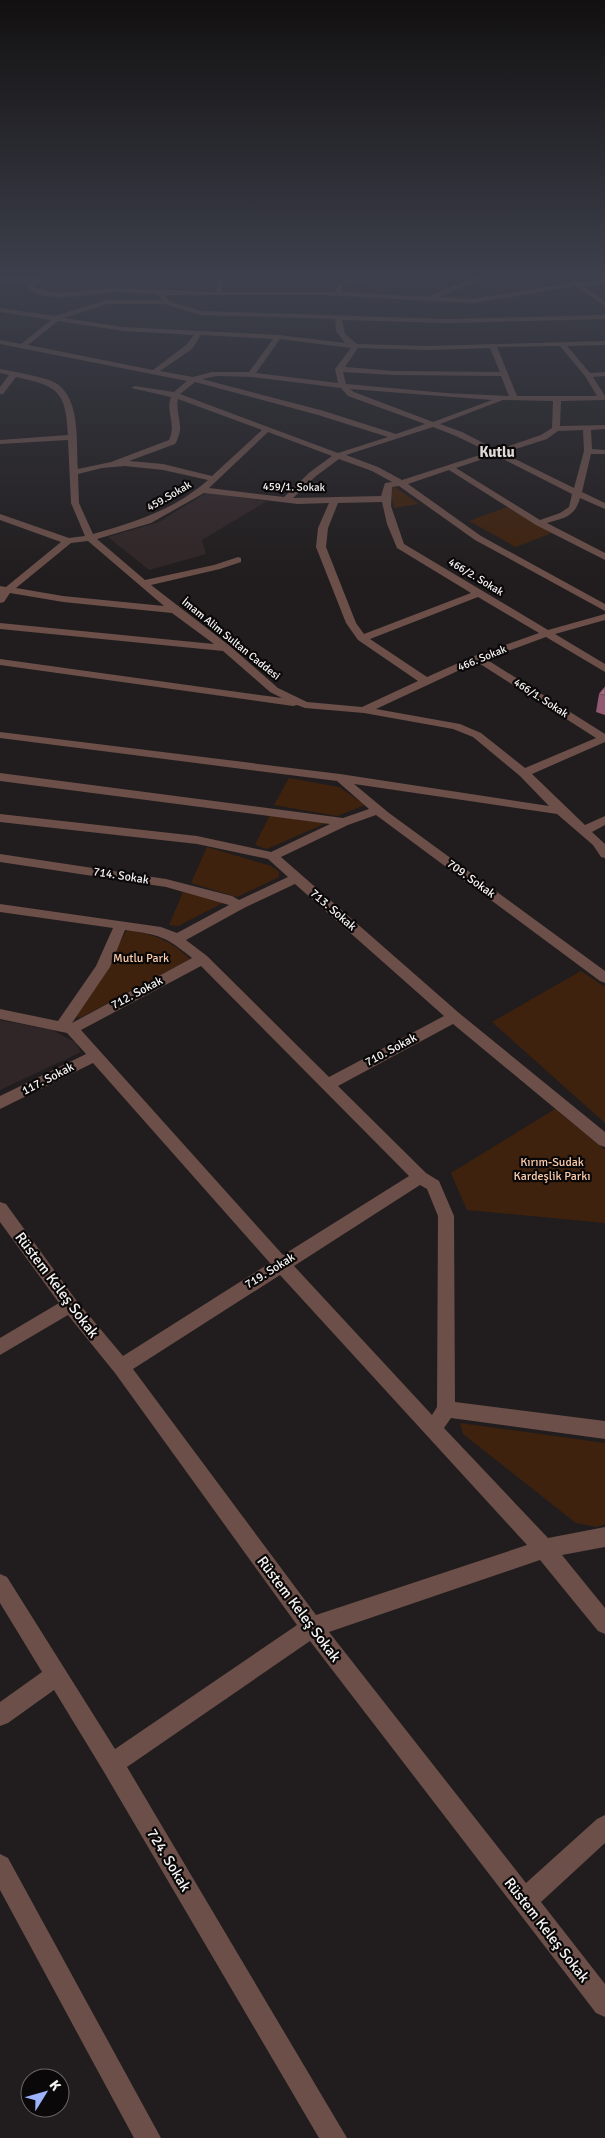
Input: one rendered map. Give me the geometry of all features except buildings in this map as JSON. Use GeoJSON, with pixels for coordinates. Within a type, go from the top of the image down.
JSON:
{"type":"FeatureCollection","features":[{"type":"Feature","properties":{"kind":"street"},"geometry":{"type":"LineString","coordinates":[[0,392],[11,378]]}},
{"type":"Feature","properties":{"kind":"street","name":"İmam Alim Sultan Caddesi"},"geometry":{"type":"LineString","coordinates":[[30,378],[48,382],[62,391],[71,414],[75,503],[90,538],[175,610],[226,648],[274,690],[305,705],[364,710],[456,726],[477,735],[524,773],[562,812],[598,843],[605,854]]}},
{"type":"Feature","properties":{"kind":"street"},"geometry":{"type":"LineString","coordinates":[[184,378],[321,413],[396,437]]}},
{"type":"Feature","properties":{"kind":"street"},"geometry":{"type":"LineString","coordinates":[[73,473],[112,464],[172,442],[178,434],[178,422],[172,406],[175,395],[183,387],[202,378]]}},
{"type":"Feature","properties":{"kind":"street"},"geometry":{"type":"LineString","coordinates":[[274,378],[342,386],[504,398],[603,398]]}},
{"type":"Feature","properties":{"kind":"street"},"geometry":{"type":"LineString","coordinates":[[339,378],[342,386],[351,394],[459,434],[576,494],[605,506]]}},
{"type":"Feature","properties":{"kind":"street"},"geometry":{"type":"LineString","coordinates":[[506,378],[514,398]]}},
{"type":"Feature","properties":{"kind":"street"},"geometry":{"type":"LineString","coordinates":[[590,378],[603,398]]}},
{"type":"Feature","properties":{"kind":"street"},"geometry":{"type":"LineString","coordinates":[[135,388],[175,395],[375,469],[401,483],[478,538],[605,608]]}},
{"type":"Feature","properties":{"kind":"street"},"geometry":{"type":"LineString","coordinates":[[286,500],[313,474],[339,455],[433,425],[504,398]]}},
{"type":"Feature","properties":{"kind":"street"},"geometry":{"type":"LineString","coordinates":[[556,429],[557,398]]}},
{"type":"Feature","properties":{"kind":"street"},"geometry":{"type":"LineString","coordinates":[[386,499],[386,488],[388,485],[401,483],[544,437],[556,429],[605,427]]}},
{"type":"Feature","properties":{"kind":"street"},"geometry":{"type":"LineString","coordinates":[[539,523],[570,512],[573,508],[588,451],[587,428]]}},
{"type":"Feature","properties":{"kind":"street","name":"459.Sokak"},"geometry":{"type":"LineString","coordinates":[[68,541],[90,538],[148,521],[202,490],[248,449],[267,429]]}},
{"type":"Feature","properties":{"kind":"street"},"geometry":{"type":"LineString","coordinates":[[0,442],[71,437]]}},
{"type":"Feature","properties":{"kind":"street"},"geometry":{"type":"LineString","coordinates":[[588,451],[605,452]]}},
{"type":"Feature","properties":{"kind":"street"},"geometry":{"type":"LineString","coordinates":[[112,464],[153,466],[213,479]]}},
{"type":"Feature","properties":{"kind":"street"},"geometry":{"type":"LineString","coordinates":[[449,467],[539,523],[605,557]]}},
{"type":"Feature","properties":{"kind":"street","name":"459/1. Sokak"},"geometry":{"type":"LineString","coordinates":[[202,490],[286,500],[386,499]]}},
{"type":"Feature","properties":{"kind":"street"},"geometry":{"type":"LineString","coordinates":[[335,499],[323,528],[321,547],[351,623],[362,638],[426,682]]}},
{"type":"Feature","properties":{"kind":"street","name":"466/2. Sokak"},"geometry":{"type":"LineString","coordinates":[[386,499],[400,546],[477,594],[548,632],[605,669]]}},
{"type":"Feature","properties":{"kind":"street"},"geometry":{"type":"LineString","coordinates":[[0,518],[68,541]]}},
{"type":"Feature","properties":{"kind":"street"},"geometry":{"type":"LineString","coordinates":[[0,600],[4,589],[68,541]]}},
{"type":"Feature","properties":{"kind":"street"},"geometry":{"type":"LineString","coordinates":[[145,583],[217,567],[238,560]]}},
{"type":"Feature","properties":{"kind":"street"},"geometry":{"type":"LineString","coordinates":[[4,589],[63,599],[175,610]]}},
{"type":"Feature","properties":{"kind":"street"},"geometry":{"type":"LineString","coordinates":[[362,638],[477,594]]}},
{"type":"Feature","properties":{"kind":"street","name":"466. Sokak"},"geometry":{"type":"LineString","coordinates":[[364,710],[478,658],[548,632],[605,617]]}},
{"type":"Feature","properties":{"kind":"street"},"geometry":{"type":"LineString","coordinates":[[0,626],[226,648]]}},
{"type":"Feature","properties":{"kind":"street","name":"466/1. Sokak"},"geometry":{"type":"LineString","coordinates":[[478,658],[605,738]]}},
{"type":"Feature","properties":{"kind":"street"},"geometry":{"type":"LineString","coordinates":[[0,662],[305,705]]}},
{"type":"Feature","properties":{"kind":"street"},"geometry":{"type":"LineString","coordinates":[[0,735],[340,778],[562,812]]}},
{"type":"Feature","properties":{"kind":"street"},"geometry":{"type":"LineString","coordinates":[[524,773],[605,738]]}},
{"type":"Feature","properties":{"kind":"street"},"geometry":{"type":"LineString","coordinates":[[0,777],[344,822]]}},
{"type":"Feature","properties":{"kind":"street","name":"709. Sokak"},"geometry":{"type":"LineString","coordinates":[[340,778],[377,810],[605,978]]}},
{"type":"Feature","properties":{"kind":"street"},"geometry":{"type":"LineString","coordinates":[[272,856],[344,822],[377,810]]}},
{"type":"Feature","properties":{"kind":"street","name":"713. Sokak"},"geometry":{"type":"LineString","coordinates":[[0,818],[197,840],[272,856],[454,1016],[605,1141]]}},
{"type":"Feature","properties":{"kind":"street"},"geometry":{"type":"LineString","coordinates":[[584,831],[605,820]]}},
{"type":"Feature","properties":{"kind":"street","name":"714. Sokak"},"geometry":{"type":"LineString","coordinates":[[0,858],[166,883],[226,899],[239,905]]}},
{"type":"Feature","properties":{"kind":"street"},"geometry":{"type":"LineString","coordinates":[[177,939],[239,905],[297,878]]}},
{"type":"Feature","properties":{"kind":"street"},"geometry":{"type":"LineString","coordinates":[[0,908],[161,931],[177,939],[202,959],[420,1177],[434,1186],[446,1216],[446,1409],[433,1429]]}},
{"type":"Feature","properties":{"kind":"street"},"geometry":{"type":"LineString","coordinates":[[67,1027],[102,967],[121,925]]}},
{"type":"Feature","properties":{"kind":"street","name":"712. Sokak"},"geometry":{"type":"LineString","coordinates":[[67,1027],[202,959]]}},
{"type":"Feature","properties":{"kind":"street"},"geometry":{"type":"LineString","coordinates":[[0,1014],[67,1027],[96,1055],[281,1264],[544,1549],[605,1624]]}},
{"type":"Feature","properties":{"kind":"street","name":"710. Sokak"},"geometry":{"type":"LineString","coordinates":[[328,1084],[454,1016]]}},
{"type":"Feature","properties":{"kind":"street","name":"117. Sokak"},"geometry":{"type":"LineString","coordinates":[[0,1103],[96,1055]]}},
{"type":"Feature","properties":{"kind":"street","name":"719. Sokak"},"geometry":{"type":"LineString","coordinates":[[121,1367],[420,1177]]}},
{"type":"Feature","properties":{"kind":"street","name":"Rüstem Keleş Sokak"},"geometry":{"type":"LineString","coordinates":[[0,1210],[70,1304],[121,1367],[312,1627],[605,2004]]}},
{"type":"Feature","properties":{"kind":"street"},"geometry":{"type":"LineString","coordinates":[[0,1347],[70,1304]]}},
{"type":"Feature","properties":{"kind":"street"},"geometry":{"type":"LineString","coordinates":[[446,1409],[605,1430]]}},
{"type":"Feature","properties":{"kind":"street"},"geometry":{"type":"LineString","coordinates":[[112,1764],[312,1627],[544,1549],[605,1537]]}},
{"type":"Feature","properties":{"kind":"street","name":"724. Sokak"},"geometry":{"type":"LineString","coordinates":[[0,1584],[112,1764],[334,2138]]}},
{"type":"Feature","properties":{"kind":"street"},"geometry":{"type":"LineString","coordinates":[[0,1715],[56,1675]]}},
{"type":"Feature","properties":{"kind":"street"},"geometry":{"type":"LineString","coordinates":[[525,1902],[605,1827]]}},
{"type":"Feature","properties":{"kind":"street"},"geometry":{"type":"LineString","coordinates":[[0,1866],[148,2138]]}},
{"type":"Feature","properties":{"kind":"shaded area"},"geometry":{"type":"Polygon","coordinates":[[[206,493],[267,501],[202,540],[206,554],[149,570],[108,537],[159,522],[206,493]]]}},
{"type":"Feature","properties":{"kind":"shaded area"},"geometry":{"type":"Polygon","coordinates":[[[0,1020],[52,1030],[75,1042],[81,1052],[0,1090],[0,1020]]]}},
{"type":"Feature","properties":{"kind":"green space"},"geometry":{"type":"Polygon","coordinates":[[[394,486],[419,504],[394,508],[390,488],[394,486]]]}},
{"type":"Feature","properties":{"kind":"green space"},"geometry":{"type":"Polygon","coordinates":[[[507,507],[552,533],[516,547],[469,521],[507,507]]]}},
{"type":"Feature","properties":{"kind":"green space"},"geometry":{"type":"Polygon","coordinates":[[[289,778],[339,787],[365,805],[337,816],[274,805],[289,778]]]}},
{"type":"Feature","properties":{"kind":"green space"},"geometry":{"type":"Polygon","coordinates":[[[270,815],[326,823],[267,849],[255,845],[270,815]]]}},
{"type":"Feature","properties":{"kind":"green space"},"geometry":{"type":"Polygon","coordinates":[[[207,847],[271,866],[279,872],[279,877],[237,897],[191,883],[207,847]]]}},
{"type":"Feature","properties":{"kind":"green space"},"geometry":{"type":"Polygon","coordinates":[[[183,892],[223,903],[178,926],[169,925],[183,892]]]}},
{"type":"Feature","properties":{"kind":"green space","name":"Mutlu Park"},"geometry":{"type":"Polygon","coordinates":[[[127,930],[168,942],[190,959],[80,1018],[73,1015],[104,971],[127,930]]]}},
{"type":"Feature","properties":{"kind":"green space"},"geometry":{"type":"Polygon","coordinates":[[[581,971],[605,987],[605,1123],[492,1022],[581,971]]]}},
{"type":"Feature","properties":{"kind":"green space","name":"Kırım-Sudak Kardeşlik Parkı"},"geometry":{"type":"Polygon","coordinates":[[[555,1109],[605,1150],[605,1223],[467,1210],[451,1173],[555,1109]]]}},
{"type":"Feature","properties":{"kind":"green space"},"geometry":{"type":"Polygon","coordinates":[[[460,1423],[605,1443],[605,1524],[597,1527],[576,1523],[463,1434],[460,1423]]]}},
{"type":"Feature","properties":{"kind":"district","name":"Kutlu"},"geometry":{"type":"Point","coordinates":[497,452]}}]}
